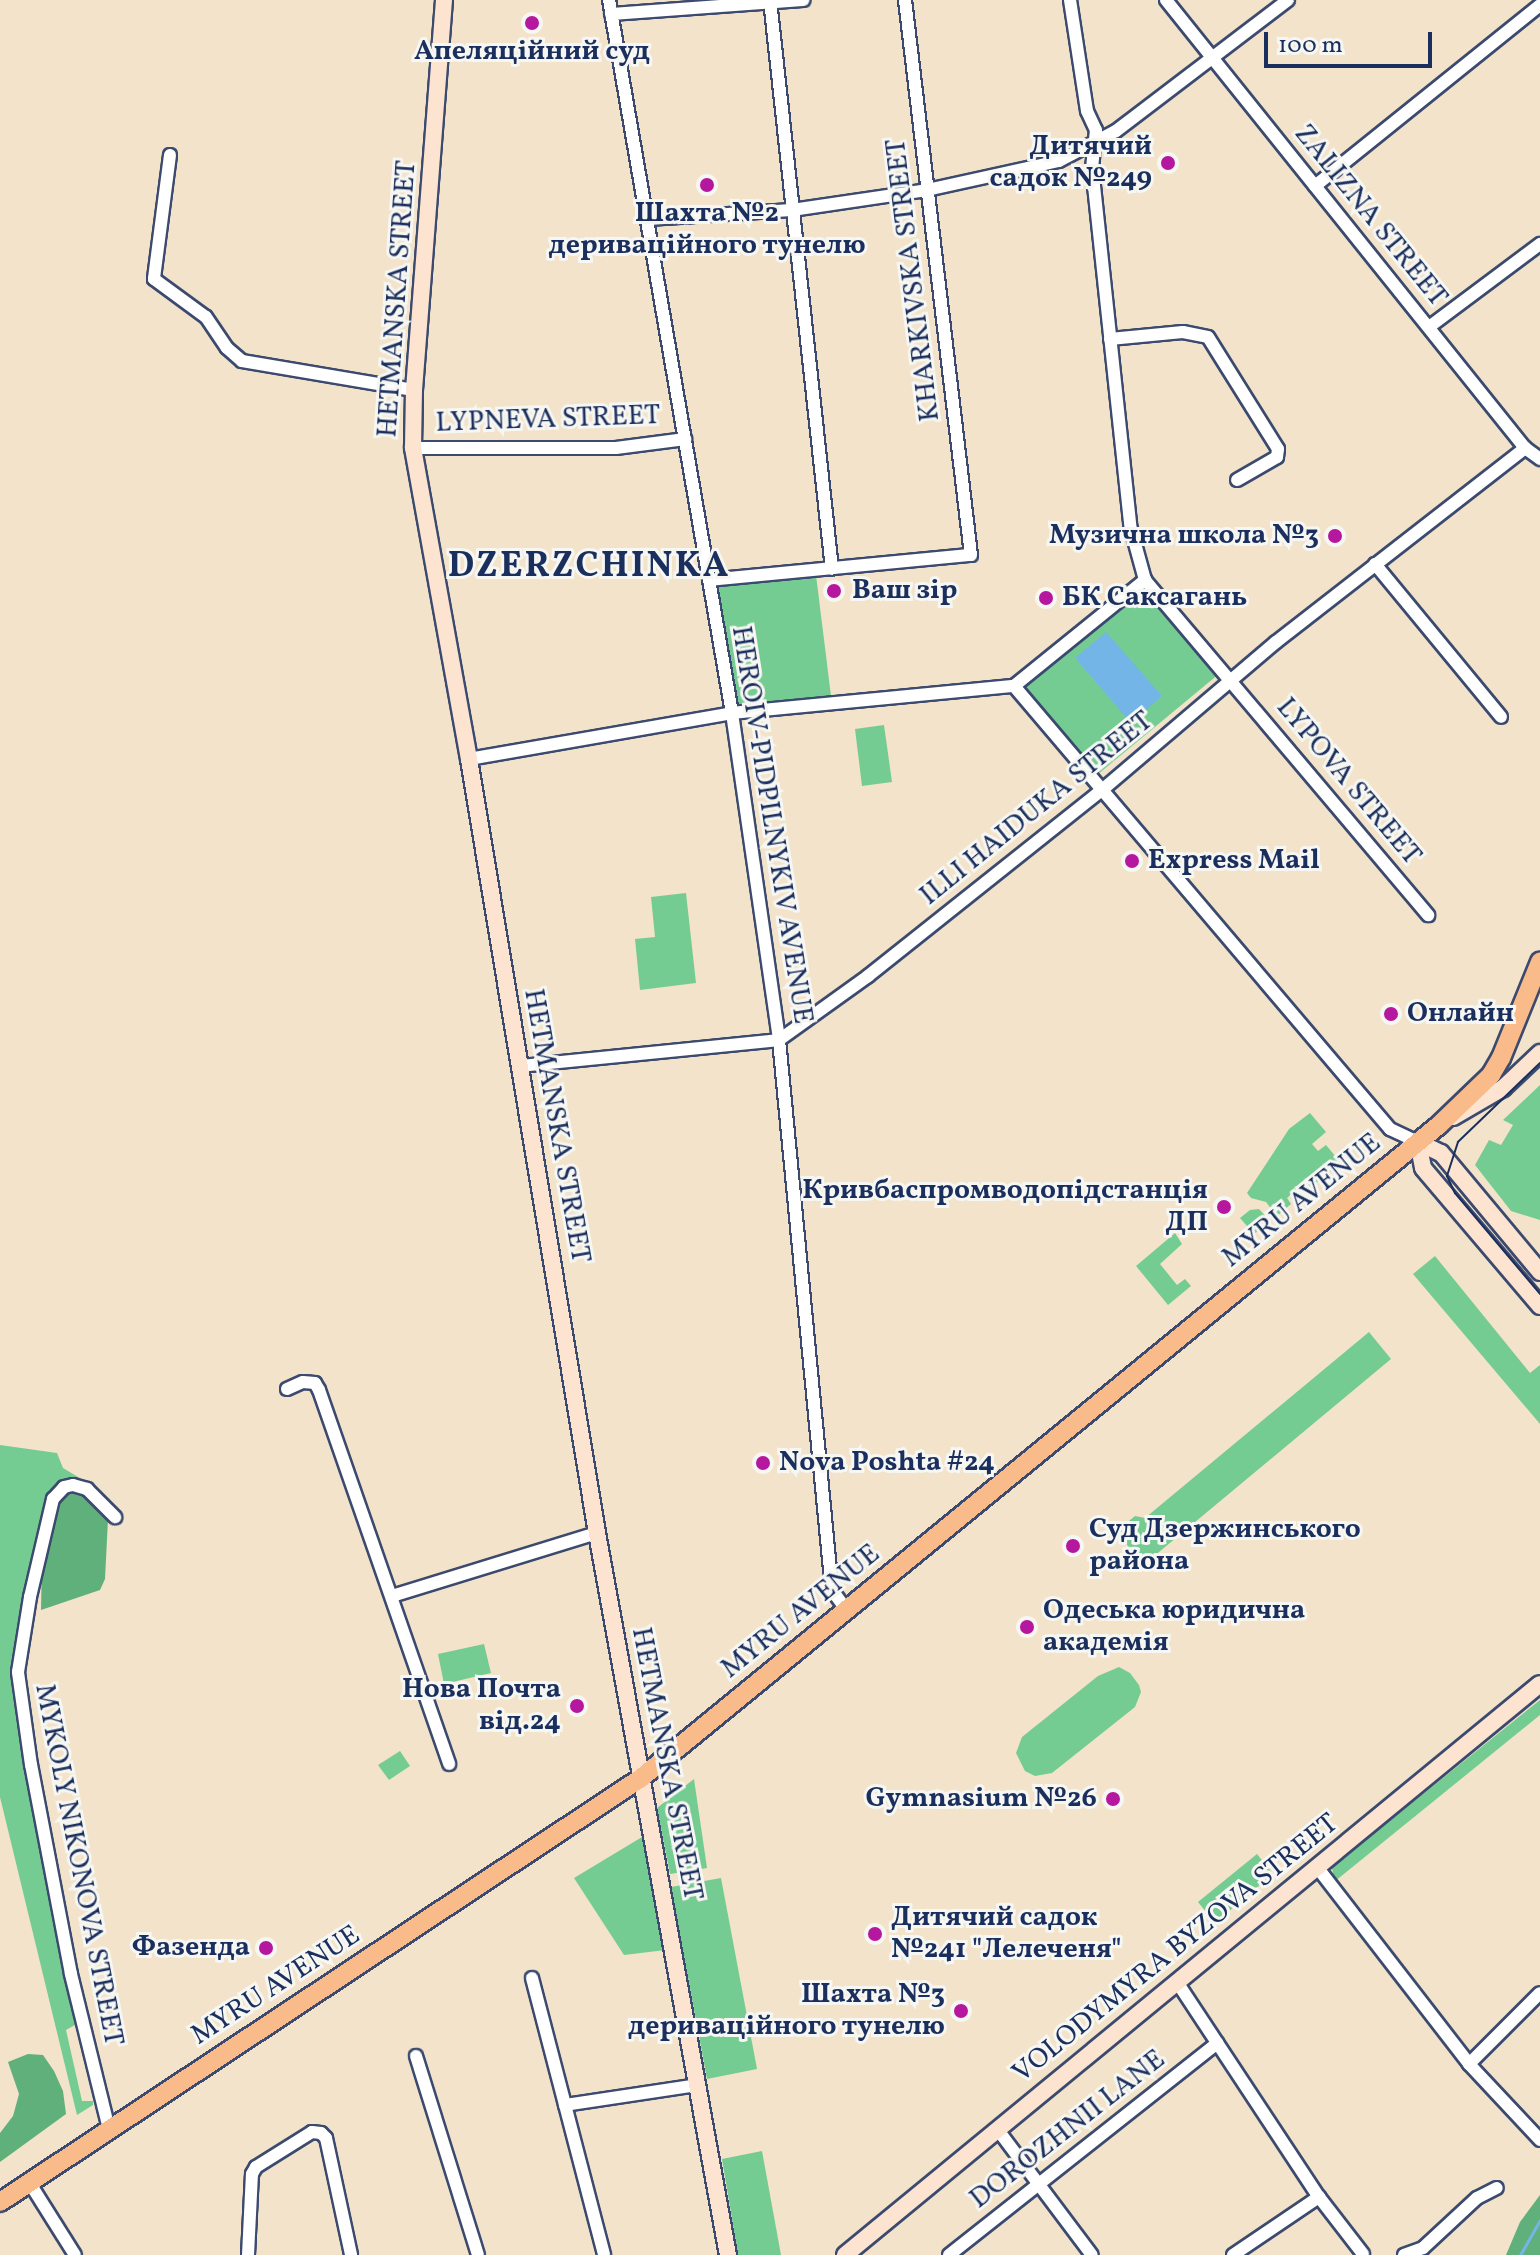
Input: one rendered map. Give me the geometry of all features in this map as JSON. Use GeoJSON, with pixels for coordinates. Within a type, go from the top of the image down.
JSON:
{"type":"FeatureCollection","features":[{"type":"Feature","properties":{"kind":"main road","name":"MYRU AVENUE"},"geometry":{"type":"LineString","coordinates":[[0,2202],[641,1778],[1438,1126],[1491,1075],[1501,1058],[1540,962]]}},
{"type":"Feature","properties":{"kind":"street","name":"HETMANSKA STREET"},"geometry":{"type":"LineString","coordinates":[[444,0],[414,390],[413,448],[469,759],[597,1533],[728,2255]]}},
{"type":"Feature","properties":{"kind":"street","name":"HEROIV-PIDPILNYKIV AVENUE"},"geometry":{"type":"LineString","coordinates":[[609,0],[732,713],[779,1040],[832,1590],[847,1611]]}},
{"type":"Feature","properties":{"kind":"street"},"geometry":{"type":"LineString","coordinates":[[611,14],[803,0]]}},
{"type":"Feature","properties":{"kind":"street","name":"KHARKIVSKA STREET"},"geometry":{"type":"LineString","coordinates":[[832,569],[971,555],[905,0]]}},
{"type":"Feature","properties":{"kind":"street"},"geometry":{"type":"LineString","coordinates":[[469,759],[732,713],[1014,686],[1145,580],[1131,529],[1110,339],[1092,167],[1096,130],[1087,111],[1070,0]]}},
{"type":"Feature","properties":{"kind":"street","name":"ZALIZNA STREET"},"geometry":{"type":"LineString","coordinates":[[1166,0],[1525,448],[1540,459]]}},
{"type":"Feature","properties":{"kind":"street"},"geometry":{"type":"LineString","coordinates":[[648,219],[792,210],[927,190],[1059,161],[1097,143],[1288,0]]}},
{"type":"Feature","properties":{"kind":"street"},"geometry":{"type":"LineString","coordinates":[[709,580],[832,569],[770,2]]}},
{"type":"Feature","properties":{"kind":"street"},"geometry":{"type":"LineString","coordinates":[[1315,186],[1540,5]]}},
{"type":"Feature","properties":{"kind":"street"},"geometry":{"type":"LineString","coordinates":[[170,155],[154,279],[206,317],[227,348],[242,361],[414,390]]}},
{"type":"Feature","properties":{"kind":"street"},"geometry":{"type":"LineString","coordinates":[[1429,327],[1540,244]]}},
{"type":"Feature","properties":{"kind":"street"},"geometry":{"type":"LineString","coordinates":[[1110,339],[1183,332],[1208,337],[1278,449],[1277,457],[1237,480]]}},
{"type":"Feature","properties":{"kind":"street","name":"LYPNEVA STREET"},"geometry":{"type":"LineString","coordinates":[[413,448],[616,448],[685,439]]}},
{"type":"Feature","properties":{"kind":"street","name":"ILLI HAIDUKA STREET"},"geometry":{"type":"LineString","coordinates":[[520,1066],[779,1040],[868,976],[1102,790],[1230,680],[1525,448]]}},
{"type":"Feature","properties":{"kind":"street"},"geometry":{"type":"LineString","coordinates":[[1375,564],[1501,717]]}},
{"type":"Feature","properties":{"kind":"street","name":"LYPOVA STREET"},"geometry":{"type":"LineString","coordinates":[[1145,580],[1428,915]]}},
{"type":"Feature","properties":{"kind":"street"},"geometry":{"type":"LineString","coordinates":[[1014,686],[1390,1129],[1441,1153],[1540,1272]]}},
{"type":"Feature","properties":{"kind":"street"},"geometry":{"type":"LineString","coordinates":[[1438,1126],[1503,1088],[1540,1053]]}},
{"type":"Feature","properties":{"kind":"street"},"geometry":{"type":"LineString","coordinates":[[1418,1142],[1423,1168],[1540,1306]]}},
{"type":"Feature","properties":{"kind":"street"},"geometry":{"type":"LineString","coordinates":[[287,1389],[303,1382],[315,1383],[319,1390],[449,1764]]}},
{"type":"Feature","properties":{"kind":"street","name":"MYKOLY NIKONOVA STREET"},"geometry":{"type":"LineString","coordinates":[[109,2129],[71,1974],[31,1765],[18,1672],[30,1597],[53,1499],[64,1487],[73,1485],[87,1489],[115,1517]]}},
{"type":"Feature","properties":{"kind":"street"},"geometry":{"type":"LineString","coordinates":[[392,1596],[597,1533]]}},
{"type":"Feature","properties":{"kind":"street","name":"VOLODYMYRA BYZOVA STREET"},"geometry":{"type":"LineString","coordinates":[[845,2255],[1540,1684]]}},
{"type":"Feature","properties":{"kind":"street"},"geometry":{"type":"LineString","coordinates":[[1317,1867],[1469,2064],[1540,2140]]}},
{"type":"Feature","properties":{"kind":"street"},"geometry":{"type":"LineString","coordinates":[[532,1978],[604,2255]]}},
{"type":"Feature","properties":{"kind":"street"},"geometry":{"type":"LineString","coordinates":[[1177,1982],[1319,2197],[1364,2255]]}},
{"type":"Feature","properties":{"kind":"street"},"geometry":{"type":"LineString","coordinates":[[1469,2064],[1540,1993]]}},
{"type":"Feature","properties":{"kind":"street","name":"DOROZHNII LANE"},"geometry":{"type":"LineString","coordinates":[[949,2255],[1217,2043]]}},
{"type":"Feature","properties":{"kind":"street"},"geometry":{"type":"LineString","coordinates":[[416,2056],[478,2255]]}},
{"type":"Feature","properties":{"kind":"street"},"geometry":{"type":"LineString","coordinates":[[565,2105],[698,2085]]}},
{"type":"Feature","properties":{"kind":"street"},"geometry":{"type":"LineString","coordinates":[[998,2130],[1092,2255]]}},
{"type":"Feature","properties":{"kind":"street"},"geometry":{"type":"LineString","coordinates":[[248,2255],[252,2174],[256,2167],[312,2132],[321,2133],[326,2138],[351,2255]]}},
{"type":"Feature","properties":{"kind":"street"},"geometry":{"type":"LineString","coordinates":[[29,2182],[75,2255]]}},
{"type":"Feature","properties":{"kind":"street"},"geometry":{"type":"LineString","coordinates":[[1404,2255],[1423,2248],[1477,2198],[1497,2188]]}},
{"type":"Feature","properties":{"kind":"street"},"geometry":{"type":"LineString","coordinates":[[1233,2255],[1319,2197]]}},
{"type":"Feature","properties":{"kind":"green space"},"geometry":{"type":"Polygon","coordinates":[[[816,575],[831,696],[737,706],[715,593],[719,586],[726,582],[816,575]]]}},
{"type":"Feature","properties":{"kind":"green space"},"geometry":{"type":"Polygon","coordinates":[[[1145,583],[1220,673],[1097,775],[1022,686],[1145,583]]]}},
{"type":"Feature","properties":{"kind":"green space"},"geometry":{"type":"Polygon","coordinates":[[[884,725],[892,782],[862,786],[855,729],[884,725]]]}},
{"type":"Feature","properties":{"kind":"green space"},"geometry":{"type":"Polygon","coordinates":[[[686,893],[696,983],[640,990],[635,939],[655,937],[651,897],[686,893]]]}},
{"type":"Feature","properties":{"kind":"green space"},"geometry":{"type":"Polygon","coordinates":[[[1540,1085],[1540,1220],[1511,1211],[1475,1165],[1489,1140],[1501,1145],[1513,1125],[1503,1120],[1540,1085]]]}},
{"type":"Feature","properties":{"kind":"green space"},"geometry":{"type":"Polygon","coordinates":[[[1310,1113],[1326,1132],[1312,1144],[1318,1151],[1326,1145],[1341,1163],[1311,1187],[1306,1182],[1287,1198],[1291,1204],[1277,1216],[1266,1202],[1251,1198],[1247,1193],[1289,1129],[1310,1113]]]}},
{"type":"Feature","properties":{"kind":"green space"},"geometry":{"type":"Polygon","coordinates":[[[1259,1209],[1270,1221],[1254,1234],[1240,1218],[1250,1210],[1259,1209]]]}},
{"type":"Feature","properties":{"kind":"green space"},"geometry":{"type":"Polygon","coordinates":[[[1175,1233],[1182,1244],[1160,1264],[1177,1285],[1185,1279],[1191,1286],[1168,1305],[1136,1266],[1175,1233]]]}},
{"type":"Feature","properties":{"kind":"green space"},"geometry":{"type":"Polygon","coordinates":[[[1435,1256],[1530,1373],[1540,1365],[1540,1424],[1413,1274],[1435,1256]]]}},
{"type":"Feature","properties":{"kind":"green space"},"geometry":{"type":"Polygon","coordinates":[[[1369,1332],[1391,1359],[1141,1567],[1118,1530],[1135,1516],[1145,1518],[1369,1332]]]}},
{"type":"Feature","properties":{"kind":"green space"},"geometry":{"type":"Polygon","coordinates":[[[0,1445],[57,1453],[63,1468],[88,1483],[25,1597],[11,1672],[21,1743],[75,2025],[66,2030],[82,2101],[93,2101],[93,2105],[77,2115],[0,1797],[0,1445]]]}},
{"type":"Feature","properties":{"kind":"green space"},"geometry":{"type":"Polygon","coordinates":[[[65,1492],[84,1493],[101,1507],[108,1519],[105,1579],[100,1590],[41,1610],[42,1559],[54,1507],[65,1492]]]}},
{"type":"Feature","properties":{"kind":"green space"},"geometry":{"type":"Polygon","coordinates":[[[484,1644],[491,1673],[444,1684],[438,1654],[484,1644]]]}},
{"type":"Feature","properties":{"kind":"green space"},"geometry":{"type":"Polygon","coordinates":[[[1119,1667],[1130,1673],[1139,1685],[1141,1692],[1135,1707],[1052,1773],[1035,1776],[1025,1771],[1016,1753],[1022,1737],[1098,1676],[1119,1667]]]}},
{"type":"Feature","properties":{"kind":"green space"},"geometry":{"type":"Polygon","coordinates":[[[1540,1700],[1540,1715],[1334,1882],[1332,1867],[1540,1700]]]}},
{"type":"Feature","properties":{"kind":"green space"},"geometry":{"type":"Polygon","coordinates":[[[400,1751],[410,1766],[389,1780],[378,1765],[400,1751]]]}},
{"type":"Feature","properties":{"kind":"green space"},"geometry":{"type":"Polygon","coordinates":[[[694,1779],[707,1868],[670,1874],[657,1808],[694,1779]]]}},
{"type":"Feature","properties":{"kind":"green space"},"geometry":{"type":"Polygon","coordinates":[[[652,1831],[674,1949],[624,1955],[574,1878],[652,1831]]]}},
{"type":"Feature","properties":{"kind":"green space"},"geometry":{"type":"Polygon","coordinates":[[[1257,1854],[1273,1874],[1215,1923],[1198,1902],[1257,1854]]]}},
{"type":"Feature","properties":{"kind":"green space"},"geometry":{"type":"Polygon","coordinates":[[[721,1878],[757,2069],[707,2079],[671,1887],[721,1878]]]}},
{"type":"Feature","properties":{"kind":"green space"},"geometry":{"type":"Polygon","coordinates":[[[28,2054],[43,2055],[54,2071],[63,2091],[66,2114],[0,2162],[0,2133],[13,2116],[19,2094],[8,2062],[28,2054]]]}},
{"type":"Feature","properties":{"kind":"green space"},"geometry":{"type":"Polygon","coordinates":[[[762,2151],[781,2255],[738,2255],[722,2159],[762,2151]]]}},
{"type":"Feature","properties":{"kind":"green space"},"geometry":{"type":"Polygon","coordinates":[[[1540,2195],[1540,2255],[1506,2255],[1520,2222],[1540,2195]]]}},
{"type":"Feature","properties":{"kind":"water"},"geometry":{"type":"Polygon","coordinates":[[[1106,632],[1162,696],[1131,723],[1075,658],[1106,632]]]}},
{"type":"Feature","properties":{"kind":"waterway"},"geometry":{"type":"LineString","coordinates":[[1520,2255],[1540,2220]]}},
{"type":"Feature","properties":{"kind":"tram line"},"geometry":{"type":"LineString","coordinates":[[1540,1063],[1458,1142],[1447,1176],[1455,1193],[1540,1294]]}},
{"type":"Feature","properties":{"kind":"place","name":"Апеляційний суд"},"geometry":{"type":"Point","coordinates":[532,23]}},
{"type":"Feature","properties":{"kind":"place","name":"Дитячий садок №249"},"geometry":{"type":"Point","coordinates":[1168,163]}},
{"type":"Feature","properties":{"kind":"place","name":"Шахта №2 дериваційного тунелю"},"geometry":{"type":"Point","coordinates":[707,185]}},
{"type":"Feature","properties":{"kind":"place","name":"Музична школа №3"},"geometry":{"type":"Point","coordinates":[1335,536]}},
{"type":"Feature","properties":{"kind":"place","name":"Ваш зір"},"geometry":{"type":"Point","coordinates":[834,591]}},
{"type":"Feature","properties":{"kind":"place","name":"БК Саксагань"},"geometry":{"type":"Point","coordinates":[1046,598]}},
{"type":"Feature","properties":{"kind":"place","name":"Express Mail"},"geometry":{"type":"Point","coordinates":[1132,861]}},
{"type":"Feature","properties":{"kind":"place","name":"Онлайн"},"geometry":{"type":"Point","coordinates":[1391,1014]}},
{"type":"Feature","properties":{"kind":"place","name":"Кривбаспромводопідстанція ДП"},"geometry":{"type":"Point","coordinates":[1224,1207]}},
{"type":"Feature","properties":{"kind":"place","name":"Nova Poshta #24"},"geometry":{"type":"Point","coordinates":[763,1463]}},
{"type":"Feature","properties":{"kind":"place","name":"Суд Дзержинського района"},"geometry":{"type":"Point","coordinates":[1073,1546]}},
{"type":"Feature","properties":{"kind":"place","name":"Одеська юридична академія"},"geometry":{"type":"Point","coordinates":[1027,1627]}},
{"type":"Feature","properties":{"kind":"place","name":"Нова Почта від.24"},"geometry":{"type":"Point","coordinates":[577,1706]}},
{"type":"Feature","properties":{"kind":"place","name":"Gymnasium №26"},"geometry":{"type":"Point","coordinates":[1113,1799]}},
{"type":"Feature","properties":{"kind":"place","name":"Дитячий садок №241 \"Лелеченя\""},"geometry":{"type":"Point","coordinates":[875,1934]}},
{"type":"Feature","properties":{"kind":"place","name":"Фазенда"},"geometry":{"type":"Point","coordinates":[266,1948]}},
{"type":"Feature","properties":{"kind":"place","name":"Шахта №3 дериваційного тунелю"},"geometry":{"type":"Point","coordinates":[961,2011]}},
{"type":"Feature","properties":{"kind":"district","name":"DZERZCHINKA"},"geometry":{"type":"Point","coordinates":[589,568]}}]}
